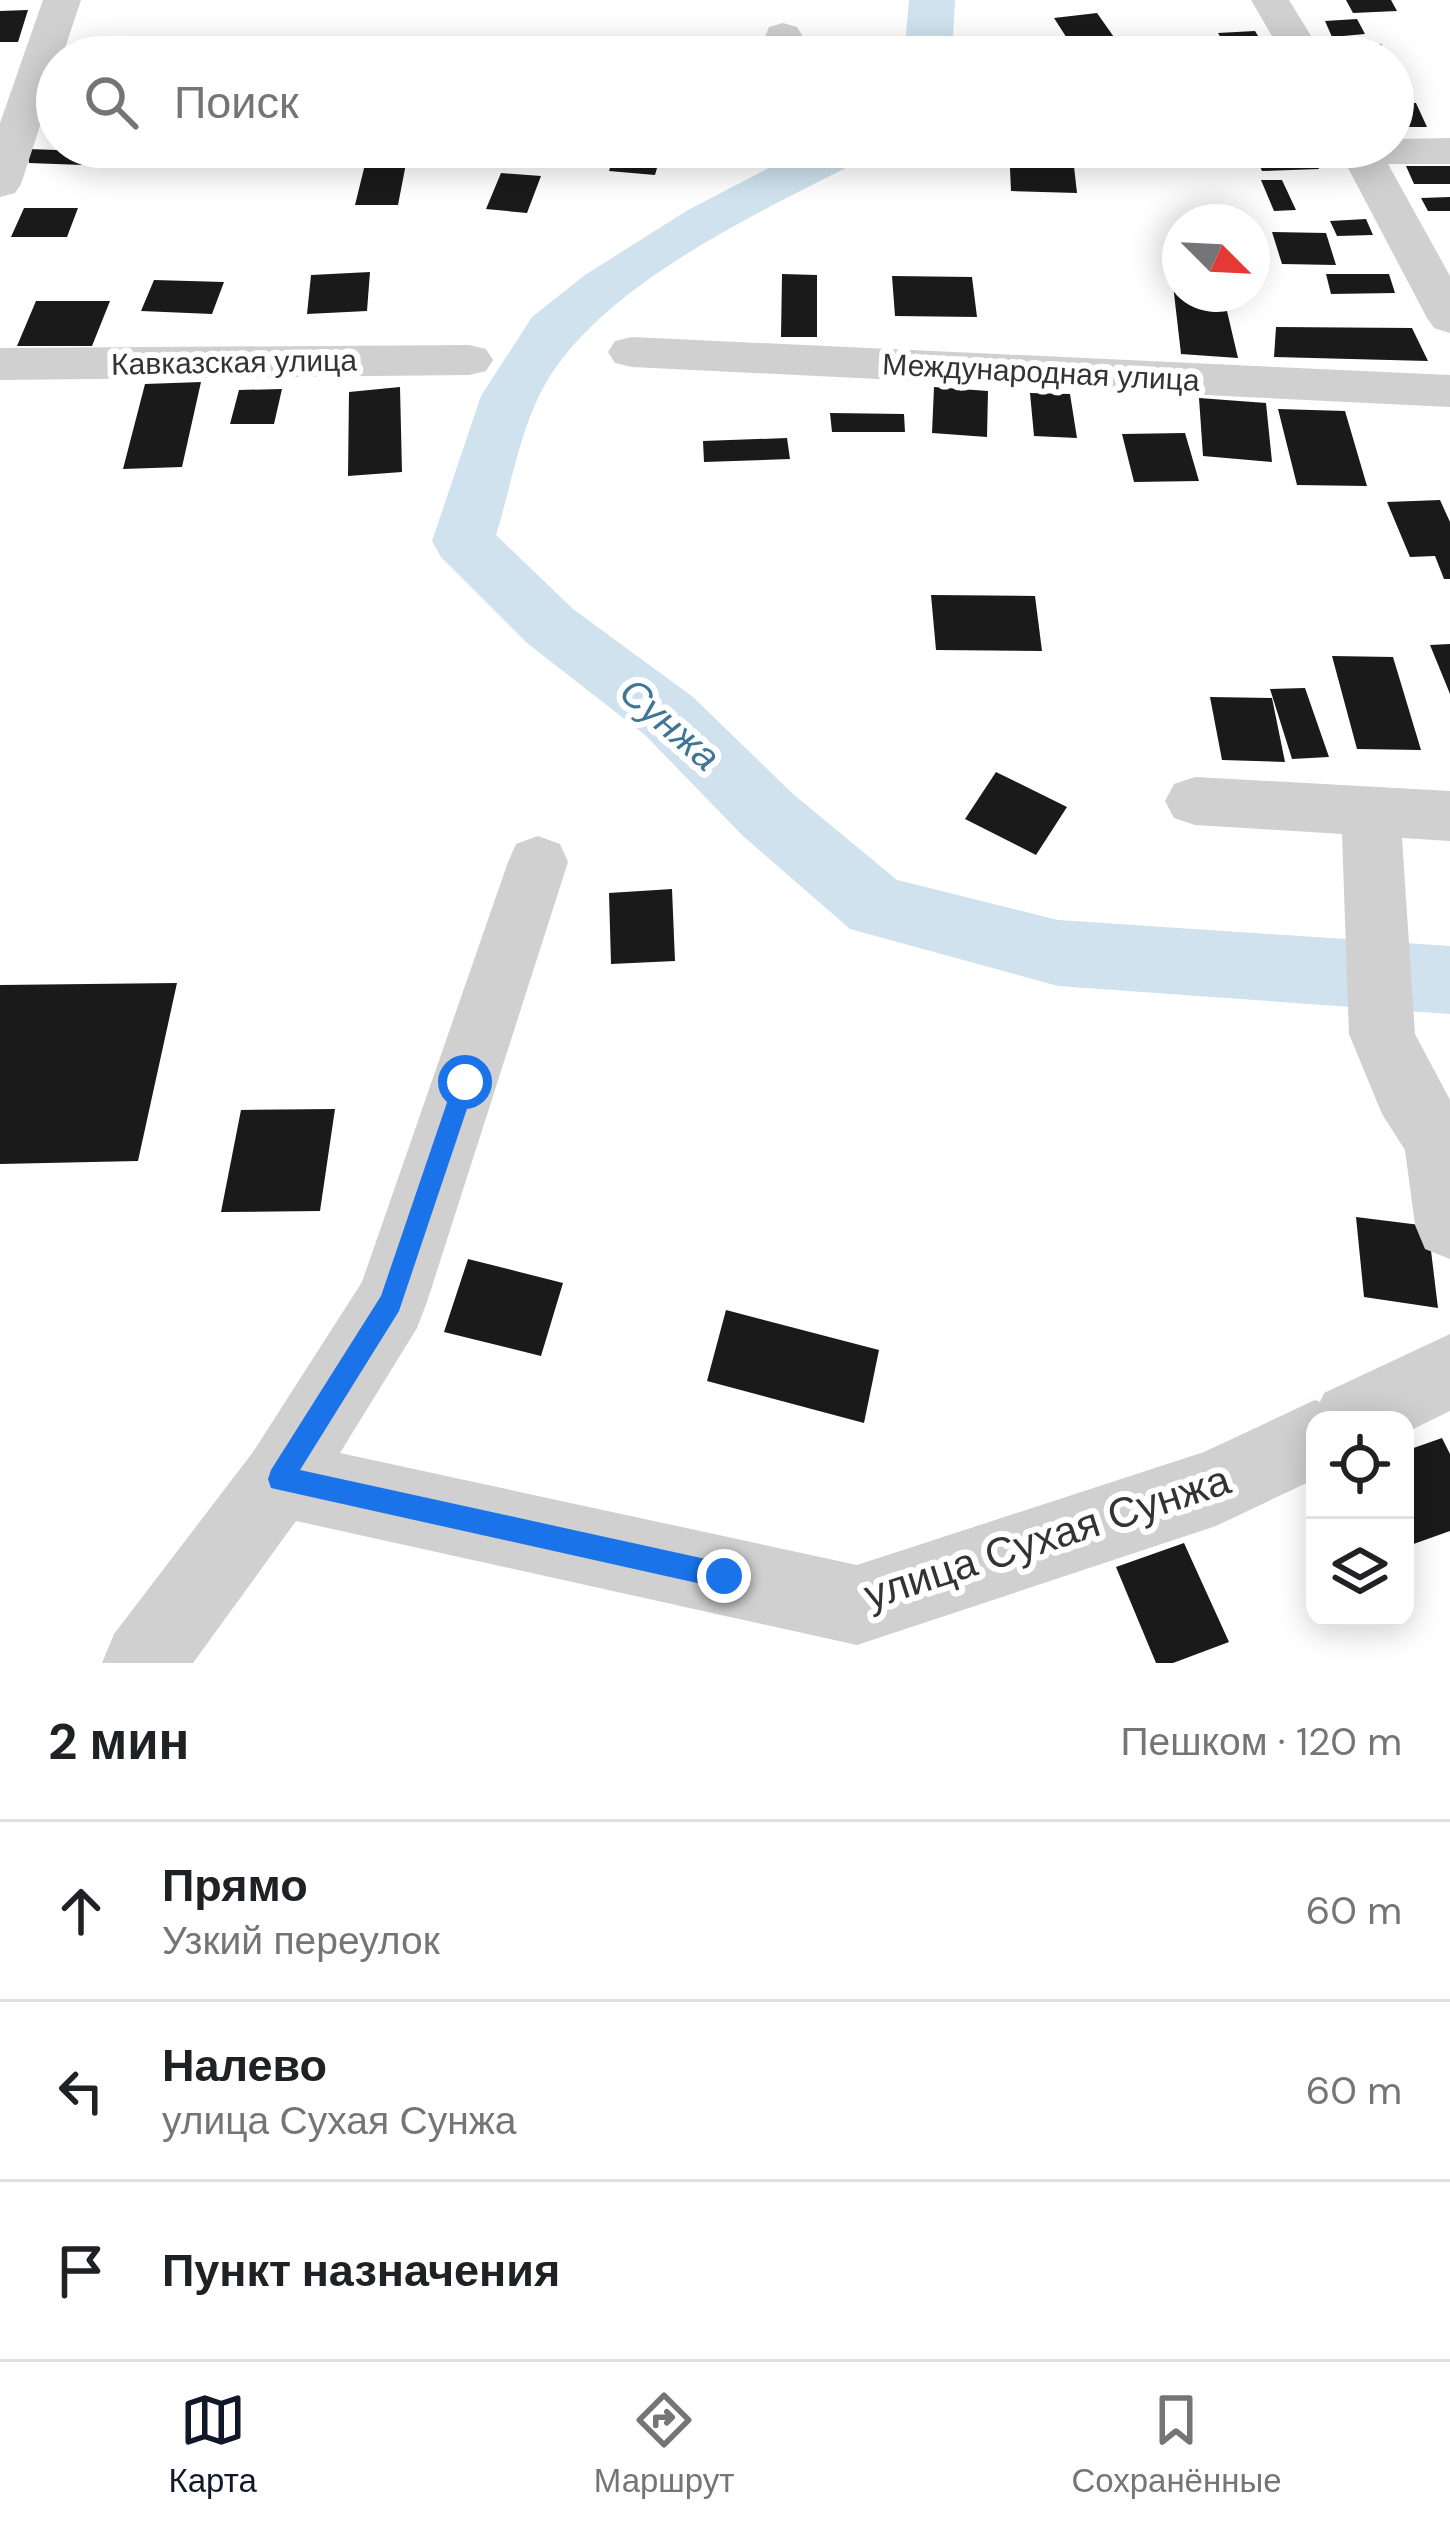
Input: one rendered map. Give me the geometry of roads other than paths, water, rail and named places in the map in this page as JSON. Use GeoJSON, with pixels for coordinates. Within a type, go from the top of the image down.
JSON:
{"type":"FeatureCollection","features":[{"type":"Feature","properties":{"kind":"street"},"geometry":{"type":"LineString","coordinates":[[52,36],[62,0]]}},
{"type":"Feature","properties":{"kind":"street"},"geometry":{"type":"LineString","coordinates":[[1270,0],[1291,36]]}},
{"type":"Feature","properties":{"kind":"street"},"geometry":{"type":"LineString","coordinates":[[0,184],[24,133],[36,91]]}},
{"type":"Feature","properties":{"kind":"street"},"geometry":{"type":"LineString","coordinates":[[1414,151],[1450,151]]}},
{"type":"Feature","properties":{"kind":"street"},"geometry":{"type":"LineString","coordinates":[[1369,168],[1450,318]]}},
{"type":"Feature","properties":{"kind":"street","name":"Международная улица"},"geometry":{"type":"LineString","coordinates":[[632,352],[1450,391]]}},
{"type":"Feature","properties":{"kind":"street","name":"Кавказская улица"},"geometry":{"type":"LineString","coordinates":[[0,364],[469,360]]}},
{"type":"Feature","properties":{"kind":"street"},"geometry":{"type":"LineString","coordinates":[[1195,801],[1450,816]]}},
{"type":"Feature","properties":{"kind":"street"},"geometry":{"type":"LineString","coordinates":[[1371,811],[1382,1034],[1406,1092],[1438,1141],[1450,1225]]}},
{"type":"Feature","properties":{"kind":"street"},"geometry":{"type":"LineString","coordinates":[[143,1663],[280,1479],[391,1303],[538,862]]}},
{"type":"Feature","properties":{"kind":"street"},"geometry":{"type":"LineString","coordinates":[[1369,1411],[1450,1371]]}},
{"type":"Feature","properties":{"kind":"street","name":"улица Сухая Сунжа"},"geometry":{"type":"LineString","coordinates":[[280,1479],[857,1605],[1216,1487],[1306,1442]]}},
{"type":"Feature","properties":{"kind":"waterway","name":"Сунжа"},"geometry":{"type":"LineString","coordinates":[[929,36],[932,0]]}},
{"type":"Feature","properties":{"kind":"waterway","name":"Сунжа"},"geometry":{"type":"LineString","coordinates":[[807,168],[706,221],[604,287],[552,330],[510,396],[463,541],[550,626],[669,716],[768,815],[876,906],[1058,953],[1450,980]]}}]}
